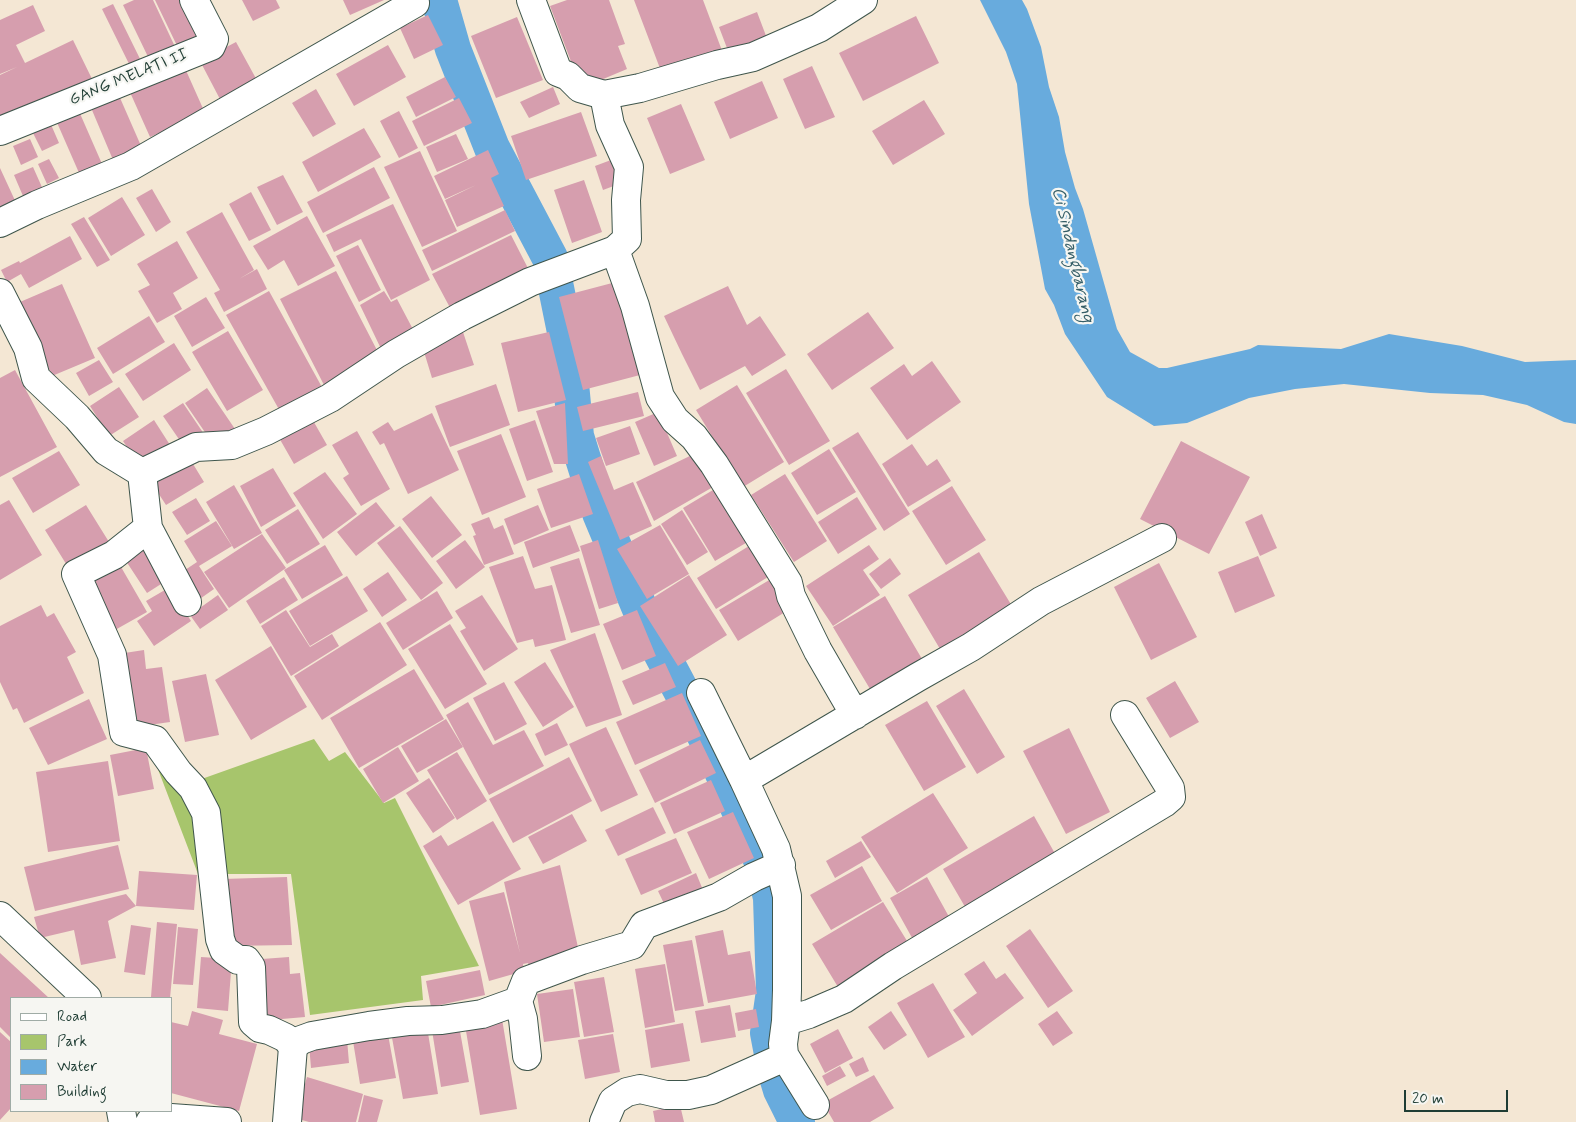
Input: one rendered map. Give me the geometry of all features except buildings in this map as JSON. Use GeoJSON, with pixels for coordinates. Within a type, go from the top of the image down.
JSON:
{"type":"FeatureCollection","features":[{"type":"Feature","properties":{"kind":"street","name":"GANG MELATI II"},"geometry":{"type":"LineString","coordinates":[[0,130],[211,46],[214,39],[194,0]]}},
{"type":"Feature","properties":{"kind":"street"},"geometry":{"type":"LineString","coordinates":[[531,0],[558,72],[568,76],[580,88],[604,95],[640,88],[716,65],[753,57],[819,28],[863,0]]}},
{"type":"Feature","properties":{"kind":"street"},"geometry":{"type":"LineString","coordinates":[[0,223],[36,205],[131,166],[415,3]]}},
{"type":"Feature","properties":{"kind":"street"},"geometry":{"type":"LineString","coordinates":[[142,473],[196,447],[232,446],[266,431],[330,398],[396,354],[462,316],[530,282],[615,250],[627,239],[626,200],[629,167],[610,125],[604,95]]}},
{"type":"Feature","properties":{"kind":"street"},"geometry":{"type":"LineString","coordinates":[[615,250],[635,306],[660,397],[675,420],[694,437],[714,464],[788,583],[791,596],[814,644],[855,715]]}},
{"type":"Feature","properties":{"kind":"street"},"geometry":{"type":"LineString","coordinates":[[0,293],[28,348],[36,378],[77,417],[106,450],[142,473]]}},
{"type":"Feature","properties":{"kind":"street"},"geometry":{"type":"LineString","coordinates":[[142,473],[148,528],[187,602]]}},
{"type":"Feature","properties":{"kind":"street"},"geometry":{"type":"LineString","coordinates":[[148,528],[114,554],[76,574],[112,655],[124,732],[155,740],[178,772],[193,788],[206,813],[220,939],[224,950],[238,960],[246,960],[251,967],[253,1022],[260,1028],[286,1038],[293,1047],[287,1122]]}},
{"type":"Feature","properties":{"kind":"street"},"geometry":{"type":"LineString","coordinates":[[744,780],[971,647],[1041,601],[1162,538]]}},
{"type":"Feature","properties":{"kind":"street"},"geometry":{"type":"LineString","coordinates":[[527,1056],[523,1019],[518,1001],[526,981],[582,960],[632,945],[644,925],[719,897],[769,870],[776,848],[701,693]]}},
{"type":"Feature","properties":{"kind":"street"},"geometry":{"type":"LineString","coordinates":[[786,1021],[809,1014],[844,999],[893,966],[1171,797],[1170,788],[1125,715]]}},
{"type":"Feature","properties":{"kind":"street"},"geometry":{"type":"LineString","coordinates":[[769,870],[787,896],[786,1021],[782,1044],[784,1055],[815,1105]]}},
{"type":"Feature","properties":{"kind":"street"},"geometry":{"type":"LineString","coordinates":[[0,916],[86,997]]}},
{"type":"Feature","properties":{"kind":"street"},"geometry":{"type":"LineString","coordinates":[[293,1047],[301,1040],[320,1034],[408,1021],[442,1020],[482,1014],[518,1001]]}},
{"type":"Feature","properties":{"kind":"street"},"geometry":{"type":"LineString","coordinates":[[604,1122],[612,1102],[628,1092],[640,1089],[666,1095],[688,1095],[711,1090],[778,1060],[784,1055]]}},
{"type":"Feature","properties":{"kind":"street"},"geometry":{"type":"LineString","coordinates":[[150,1122],[171,1118],[228,1122]]}},
{"type":"Feature","properties":{"kind":"green space"},"geometry":{"type":"Polygon","coordinates":[[[314,739],[329,761],[345,752],[384,803],[395,798],[479,966],[421,976],[423,1000],[310,1015],[291,874],[198,874],[151,751],[173,740],[196,781],[314,739]]]}},
{"type":"Feature","properties":{"kind":"water","name":"Ci Sindangbarang"},"geometry":{"type":"Polygon","coordinates":[[[980,0],[1022,0],[1027,9],[1041,47],[1049,87],[1059,117],[1065,152],[1117,329],[1130,352],[1159,368],[1167,368],[1250,349],[1258,345],[1341,349],[1389,334],[1462,346],[1525,362],[1576,360],[1576,424],[1564,422],[1527,405],[1483,395],[1430,393],[1344,384],[1295,389],[1249,398],[1187,423],[1154,426],[1107,397],[1065,334],[1054,305],[1045,289],[1029,204],[1017,84],[1006,52],[980,0]]]}},
{"type":"Feature","properties":{"kind":"waterway"},"geometry":{"type":"LineString","coordinates":[[439,0],[453,49],[492,148],[550,258],[567,342],[576,436],[600,513],[648,628],[713,751],[763,864],[771,898],[774,991],[768,1033],[781,1090],[797,1122]]}}]}
